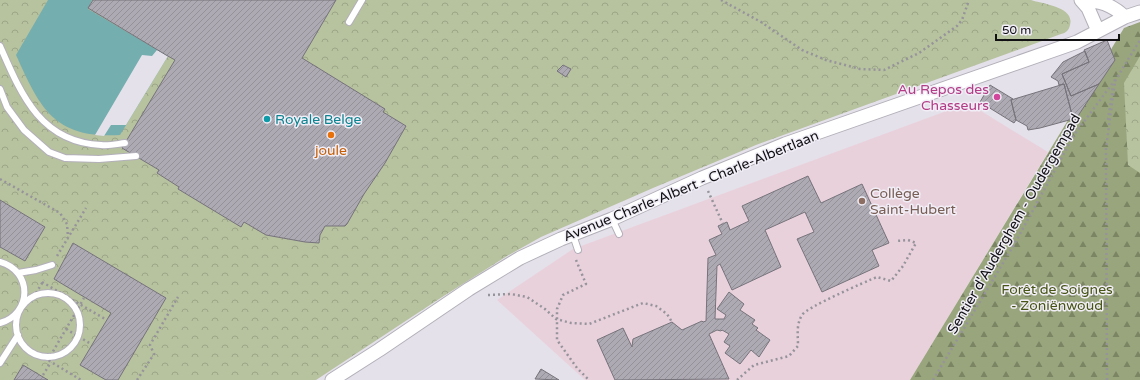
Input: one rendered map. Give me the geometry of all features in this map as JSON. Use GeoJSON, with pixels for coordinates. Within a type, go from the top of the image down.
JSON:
{"type":"FeatureCollection","features":[{"type":"Feature","properties":{"kind":"street"},"geometry":{"type":"LineString","coordinates":[[1081,0],[1106,4],[1115,8],[1125,17]]}},
{"type":"Feature","properties":{"kind":"street"},"geometry":{"type":"LineString","coordinates":[[1081,0],[1088,8],[1098,31]]}},
{"type":"Feature","properties":{"kind":"street","name":"Avenue Charle-Albert - Charle-Albertlaan"},"geometry":{"type":"LineString","coordinates":[[332,380],[469,289],[520,258],[561,239],[612,219],[702,178],[785,144],[1077,42],[1125,17],[1140,12]]}},
{"type":"Feature","properties":{"kind":"lane"},"geometry":{"type":"LineString","coordinates":[[349,22],[362,0]]}},
{"type":"Feature","properties":{"kind":"lane"},"geometry":{"type":"LineString","coordinates":[[0,46],[17,85],[27,102],[50,128],[84,143],[102,145],[125,143]]}},
{"type":"Feature","properties":{"kind":"lane"},"geometry":{"type":"LineString","coordinates":[[0,89],[7,107],[24,130],[49,152],[65,158],[99,159],[136,156]]}},
{"type":"Feature","properties":{"kind":"lane"},"geometry":{"type":"LineString","coordinates":[[612,219],[619,234]]}},
{"type":"Feature","properties":{"kind":"lane"},"geometry":{"type":"LineString","coordinates":[[573,235],[578,250]]}},
{"type":"Feature","properties":{"kind":"lane"},"geometry":{"type":"LineString","coordinates":[[0,262],[6,264],[18,273],[23,283],[25,292],[24,301],[17,322],[16,338],[0,363]]}},
{"type":"Feature","properties":{"kind":"lane"},"geometry":{"type":"LineString","coordinates":[[18,273],[36,270],[52,265]]}},
{"type":"Feature","properties":{"kind":"lane"},"geometry":{"type":"LineString","coordinates":[[0,324],[14,316],[30,299],[38,295],[46,294],[56,294],[71,303],[80,319],[80,328],[74,344],[67,351],[50,360],[33,353],[16,338]]}},
{"type":"Feature","properties":{"kind":"path"},"geometry":{"type":"LineString","coordinates":[[721,0],[761,22],[802,50],[826,60],[860,69],[884,70],[919,53],[957,26],[962,20],[969,0]]}},
{"type":"Feature","properties":{"kind":"path"},"geometry":{"type":"LineString","coordinates":[[1107,380],[1105,146],[1112,90],[1115,80],[1140,41]]}},
{"type":"Feature","properties":{"kind":"path","name":"Sentier d'Auderghem - Oudergempad"},"geometry":{"type":"LineString","coordinates":[[933,380],[1015,243],[1074,135],[1115,80]]}},
{"type":"Feature","properties":{"kind":"path"},"geometry":{"type":"LineString","coordinates":[[0,179],[60,213],[68,224],[68,238]]}},
{"type":"Feature","properties":{"kind":"path"},"geometry":{"type":"LineString","coordinates":[[706,189],[723,224]]}},
{"type":"Feature","properties":{"kind":"path"},"geometry":{"type":"LineString","coordinates":[[737,380],[754,365],[789,356],[798,346],[797,325],[803,313],[877,277],[891,281],[903,266],[916,243],[908,240],[896,241]]}},
{"type":"Feature","properties":{"kind":"path"},"geometry":{"type":"LineString","coordinates":[[575,258],[586,284],[563,295],[557,309],[557,340],[577,368],[589,380]]}},
{"type":"Feature","properties":{"kind":"path"},"geometry":{"type":"LineString","coordinates":[[25,272],[105,319]]}},
{"type":"Feature","properties":{"kind":"path"},"geometry":{"type":"LineString","coordinates":[[485,296],[511,294],[527,297],[545,309],[556,319],[571,323],[589,324],[643,303],[656,306],[668,314],[672,322]]}},
{"type":"Feature","properties":{"kind":"path"},"geometry":{"type":"LineString","coordinates":[[137,380],[154,354],[150,345],[178,297]]}},
{"type":"Feature","properties":{"kind":"path"},"geometry":{"type":"LineString","coordinates":[[43,375],[66,329],[84,298]]}},
{"type":"Feature","properties":{"kind":"path"},"geometry":{"type":"LineString","coordinates":[[66,329],[92,344]]}},
{"type":"Feature","properties":{"kind":"path"},"geometry":{"type":"LineString","coordinates":[[16,338],[25,347],[50,360],[82,380]]}},
{"type":"Feature","properties":{"kind":"shaded area","name":"Collège Saint-Hubert"},"geometry":{"type":"Polygon","coordinates":[[[968,103],[1048,152],[910,380],[585,380],[497,300],[573,249],[968,103]]]}},
{"type":"Feature","properties":{"kind":"green space"},"geometry":{"type":"Polygon","coordinates":[[[0,0],[1031,0],[1063,10],[1068,14],[1070,25],[1064,33],[756,145],[541,237],[507,256],[439,299],[316,380],[0,380],[0,0]]]}},
{"type":"Feature","properties":{"kind":"green space","name":"Forêt de Soignes - Zoniënwoud"},"geometry":{"type":"Polygon","coordinates":[[[1140,22],[1140,380],[910,380],[1124,28],[1140,22]]]}},
{"type":"Feature","properties":{"kind":"green space"},"geometry":{"type":"Polygon","coordinates":[[[1140,56],[1140,173],[1128,165],[1124,83],[1140,56]]]}},
{"type":"Feature","properties":{"kind":"water"},"geometry":{"type":"Polygon","coordinates":[[[48,0],[92,0],[88,9],[168,56],[120,135],[98,135],[79,132],[64,125],[52,116],[42,105],[33,90],[16,55],[48,0]]]}},
{"type":"Feature","properties":{"kind":"pier"},"geometry":{"type":"Polygon","coordinates":[[[157,50],[168,56],[126,125],[111,125],[104,136],[95,135],[142,55],[152,56],[157,50]]]}},
{"type":"Feature","properties":{"kind":"building","name":"Royale Belge"},"geometry":{"type":"Polygon","coordinates":[[[93,0],[336,0],[302,58],[385,109],[383,112],[406,126],[347,224],[345,226],[325,226],[320,235],[319,243],[266,235],[244,222],[241,227],[178,189],[179,187],[157,173],[159,170],[122,148],[175,60],[88,8],[93,0]]]}},
{"type":"Feature","properties":{"kind":"building"},"geometry":{"type":"Polygon","coordinates":[[[1107,40],[1115,60],[1099,84],[1071,96],[1062,74],[1089,62],[1084,50],[1107,40]]]}},
{"type":"Feature","properties":{"kind":"building"},"geometry":{"type":"Polygon","coordinates":[[[1085,51],[1089,62],[1062,74],[1071,96],[1099,84],[1074,122],[1064,84],[1059,85],[1058,81],[1051,77],[1063,62],[1085,51]]]}},
{"type":"Feature","properties":{"kind":"building"},"geometry":{"type":"Polygon","coordinates":[[[563,65],[571,69],[566,77],[557,71],[563,65]]]}},
{"type":"Feature","properties":{"kind":"building"},"geometry":{"type":"Polygon","coordinates":[[[1064,84],[1073,119],[1028,130],[1027,126],[1016,120],[1011,100],[1064,84]]]}},
{"type":"Feature","properties":{"kind":"building"},"geometry":{"type":"Polygon","coordinates":[[[990,85],[1013,99],[1011,100],[1016,120],[1014,123],[980,102],[990,85]]]}},
{"type":"Feature","properties":{"kind":"building"},"geometry":{"type":"Polygon","coordinates":[[[808,176],[821,203],[862,184],[889,243],[872,250],[879,266],[822,292],[797,239],[814,232],[805,212],[765,230],[781,267],[732,290],[720,264],[717,266],[715,319],[724,319],[726,315],[717,309],[729,292],[744,304],[740,310],[755,320],[752,324],[758,328],[756,330],[770,340],[759,357],[751,350],[740,364],[725,353],[730,346],[724,342],[729,334],[722,330],[717,330],[709,334],[729,379],[615,380],[597,340],[623,328],[632,347],[633,339],[672,322],[682,330],[702,321],[706,321],[708,258],[716,255],[709,240],[722,234],[718,226],[727,222],[730,230],[749,221],[742,206],[808,176]]]}},
{"type":"Feature","properties":{"kind":"building"},"geometry":{"type":"Polygon","coordinates":[[[0,200],[45,227],[25,261],[0,247],[0,200]]]}},
{"type":"Feature","properties":{"kind":"building"},"geometry":{"type":"Polygon","coordinates":[[[73,243],[166,298],[118,380],[106,380],[80,365],[111,313],[54,279],[73,243]]]}},
{"type":"Feature","properties":{"kind":"building"},"geometry":{"type":"Polygon","coordinates":[[[23,365],[48,380],[14,380],[23,365]]]}},
{"type":"Feature","properties":{"kind":"building"},"geometry":{"type":"Polygon","coordinates":[[[541,369],[559,380],[535,379],[541,369]]]}},
{"type":"Feature","properties":{"kind":"place","name":"Au Repos des Chasseurs"},"geometry":{"type":"Point","coordinates":[997,97]}},
{"type":"Feature","properties":{"kind":"place","name":"Royale Belge"},"geometry":{"type":"Point","coordinates":[267,119]}},
{"type":"Feature","properties":{"kind":"place","name":"joule"},"geometry":{"type":"Point","coordinates":[331,135]}},
{"type":"Feature","properties":{"kind":"place","name":"Collège Saint-Hubert"},"geometry":{"type":"Point","coordinates":[862,201]}}]}
